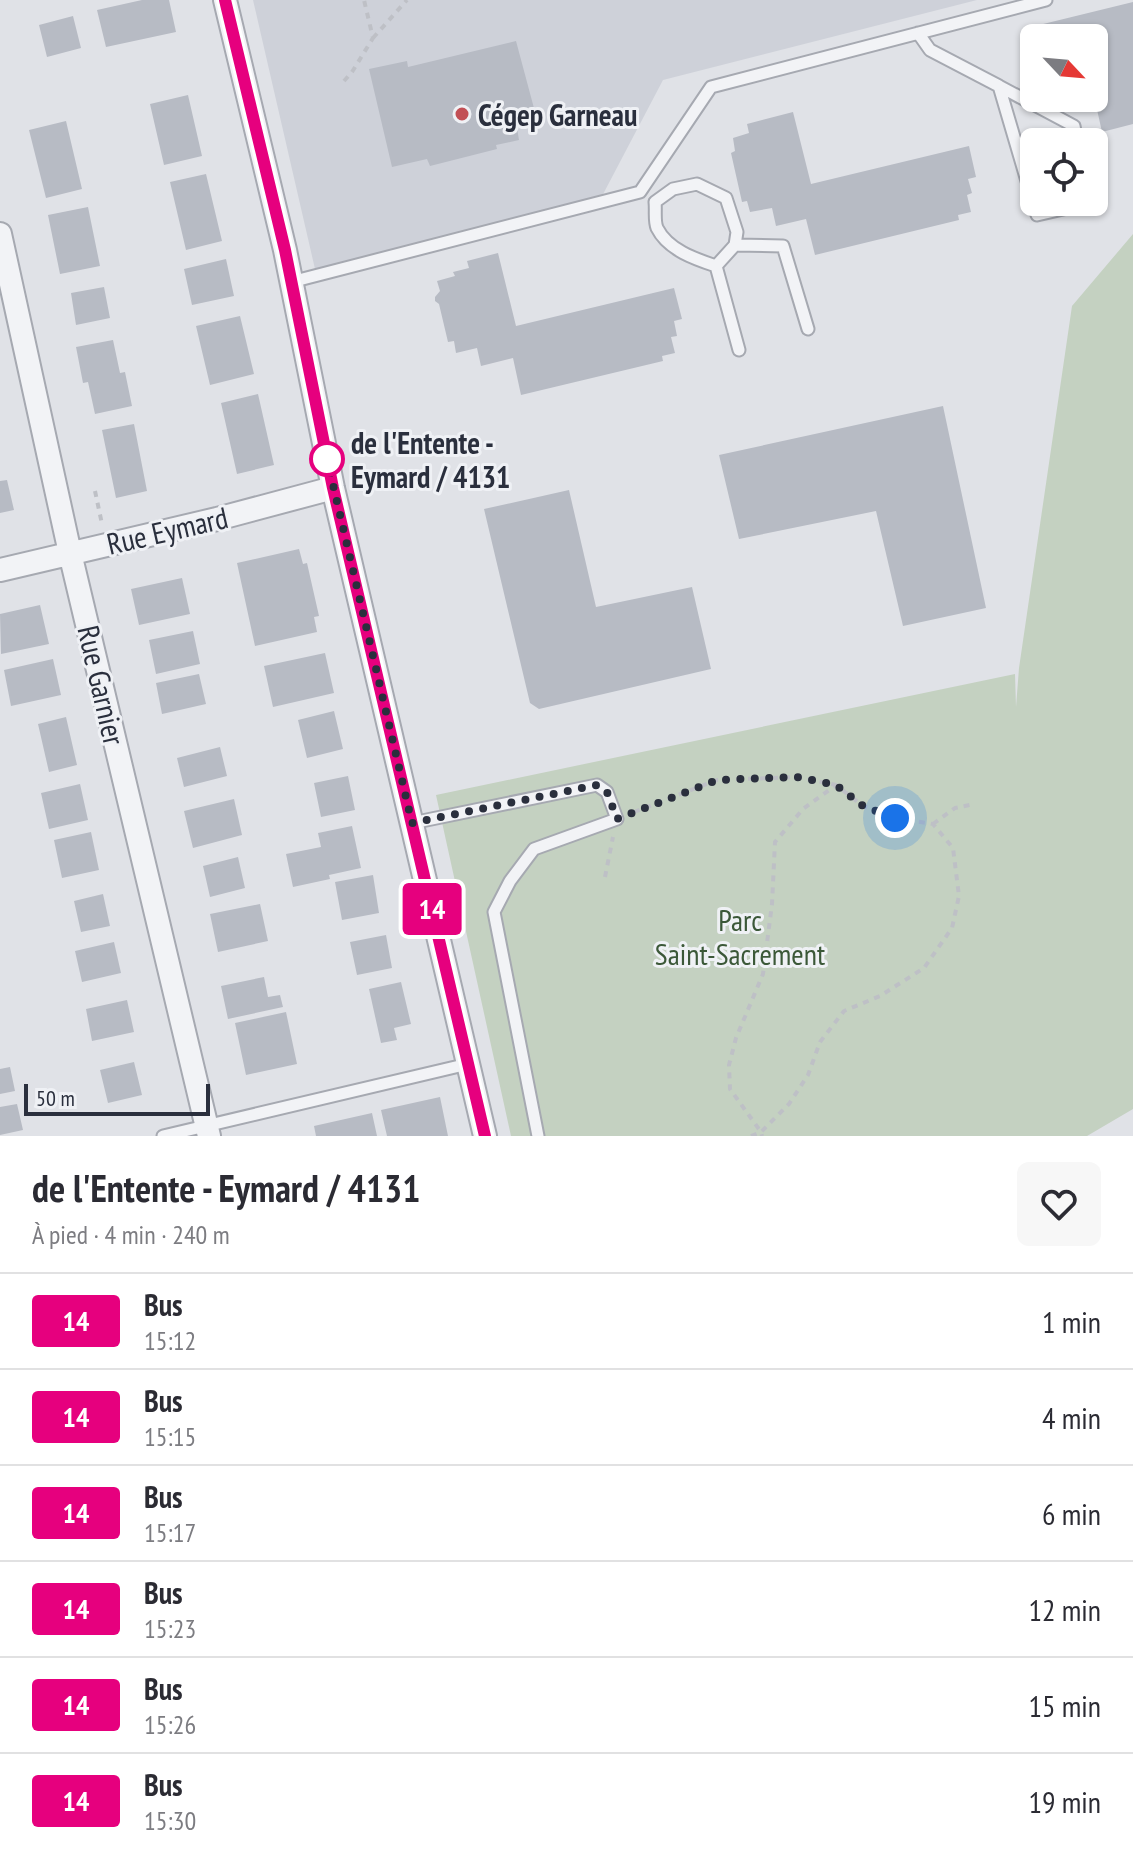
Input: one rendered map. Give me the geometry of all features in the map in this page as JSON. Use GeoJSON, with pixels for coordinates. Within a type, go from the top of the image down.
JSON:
{"type":"FeatureCollection","features":[{"type":"Feature","properties":{"kind":"street"},"geometry":{"type":"LineString","coordinates":[[225,0],[291,282],[333,488],[485,1136]]}},
{"type":"Feature","properties":{"kind":"street","name":"Rue Garnier"},"geometry":{"type":"LineString","coordinates":[[0,234],[70,553],[208,1130]]}},
{"type":"Feature","properties":{"kind":"street","name":"Rue Eymard"},"geometry":{"type":"LineString","coordinates":[[0,570],[333,488]]}},
{"type":"Feature","properties":{"kind":"lane"},"geometry":{"type":"LineString","coordinates":[[291,282],[640,192],[711,87],[1046,0]]}},
{"type":"Feature","properties":{"kind":"lane"},"geometry":{"type":"LineString","coordinates":[[918,33],[930,50],[1074,128]]}},
{"type":"Feature","properties":{"kind":"lane"},"geometry":{"type":"LineString","coordinates":[[999,86],[1020,157]]}},
{"type":"Feature","properties":{"kind":"lane"},"geometry":{"type":"LineString","coordinates":[[655,202],[673,189],[697,184],[726,198],[737,232],[735,245],[716,266]]}},
{"type":"Feature","properties":{"kind":"lane"},"geometry":{"type":"LineString","coordinates":[[640,192],[655,202]]}},
{"type":"Feature","properties":{"kind":"lane"},"geometry":{"type":"LineString","coordinates":[[655,202],[656,226],[669,244],[693,258],[716,266]]}},
{"type":"Feature","properties":{"kind":"lane"},"geometry":{"type":"LineString","coordinates":[[735,245],[783,246],[808,329]]}},
{"type":"Feature","properties":{"kind":"lane"},"geometry":{"type":"LineString","coordinates":[[716,266],[739,350]]}},
{"type":"Feature","properties":{"kind":"lane"},"geometry":{"type":"LineString","coordinates":[[412,823],[597,785],[607,792],[617,819],[534,849],[510,881],[494,912],[538,1136]]}},
{"type":"Feature","properties":{"kind":"lane"},"geometry":{"type":"LineString","coordinates":[[163,1136],[208,1130],[468,1064]]}},
{"type":"Feature","properties":{"kind":"path"},"geometry":{"type":"LineString","coordinates":[[364,0],[373,38]]}},
{"type":"Feature","properties":{"kind":"path"},"geometry":{"type":"LineString","coordinates":[[344,81],[373,38],[407,0]]}},
{"type":"Feature","properties":{"kind":"path"},"geometry":{"type":"LineString","coordinates":[[605,877],[617,819],[717,780],[797,777],[836,785],[863,806],[895,818],[933,824],[953,848],[959,896],[952,928],[924,968],[880,996],[844,1011],[820,1042],[808,1075],[789,1104],[761,1134],[751,1136]]}},
{"type":"Feature","properties":{"kind":"path"},"geometry":{"type":"LineString","coordinates":[[761,1134],[730,1089],[729,1065],[736,1038],[763,974],[772,904],[775,842],[803,809],[836,785]]}},
{"type":"Feature","properties":{"kind":"path"},"geometry":{"type":"LineString","coordinates":[[933,824],[955,808],[974,804]]}},
{"type":"Feature","properties":{"kind":"shaded area","name":"Cégep Garneau"},"geometry":{"type":"Polygon","coordinates":[[[253,0],[977,0],[663,80],[600,200],[315,269],[253,0]]]}},
{"type":"Feature","properties":{"kind":"green space","name":"Parc Saint-Sacrement"},"geometry":{"type":"Polygon","coordinates":[[[1133,234],[1133,1109],[1087,1136],[511,1136],[436,795],[1015,674],[1016,707],[1019,668],[1072,306],[1133,234]]]}},
{"type":"Feature","properties":{"kind":"building"},"geometry":{"type":"Polygon","coordinates":[[[142,0],[169,0],[176,32],[106,47],[97,10],[142,0]]]}},
{"type":"Feature","properties":{"kind":"building"},"geometry":{"type":"Polygon","coordinates":[[[1133,2],[1133,124],[1108,130],[1101,128],[1098,112],[1108,112],[1108,24],[1043,24],[1133,2]]]}},
{"type":"Feature","properties":{"kind":"building"},"geometry":{"type":"Polygon","coordinates":[[[73,16],[81,48],[47,57],[39,25],[73,16]]]}},
{"type":"Feature","properties":{"kind":"building"},"geometry":{"type":"Polygon","coordinates":[[[516,41],[535,112],[515,116],[519,140],[496,145],[497,149],[430,166],[427,159],[392,167],[369,69],[407,61],[408,67],[516,41]]]}},
{"type":"Feature","properties":{"kind":"building"},"geometry":{"type":"Polygon","coordinates":[[[188,95],[202,156],[164,165],[150,104],[188,95]]]}},
{"type":"Feature","properties":{"kind":"building"},"geometry":{"type":"Polygon","coordinates":[[[793,112],[811,184],[969,146],[976,177],[968,179],[972,193],[967,195],[971,212],[958,215],[959,220],[815,255],[806,219],[776,226],[772,208],[750,212],[747,201],[742,202],[731,153],[735,151],[733,138],[749,133],[747,124],[793,112]]]}},
{"type":"Feature","properties":{"kind":"building"},"geometry":{"type":"Polygon","coordinates":[[[66,121],[82,189],[46,198],[29,130],[66,121]]]}},
{"type":"Feature","properties":{"kind":"building"},"geometry":{"type":"Polygon","coordinates":[[[206,174],[222,241],[186,250],[170,182],[206,174]]]}},
{"type":"Feature","properties":{"kind":"building"},"geometry":{"type":"Polygon","coordinates":[[[88,207],[100,266],[60,274],[48,215],[88,207]]]}},
{"type":"Feature","properties":{"kind":"building"},"geometry":{"type":"Polygon","coordinates":[[[498,253],[516,326],[674,288],[682,319],[674,321],[677,336],[671,337],[675,353],[662,356],[663,361],[521,395],[513,358],[481,366],[477,348],[456,353],[454,341],[448,342],[439,304],[435,301],[440,291],[437,281],[469,268],[467,261],[498,253]]]}},
{"type":"Feature","properties":{"kind":"building"},"geometry":{"type":"Polygon","coordinates":[[[226,259],[234,296],[192,305],[184,269],[226,259]]]}},
{"type":"Feature","properties":{"kind":"building"},"geometry":{"type":"Polygon","coordinates":[[[104,287],[110,318],[76,325],[71,293],[104,287]]]}},
{"type":"Feature","properties":{"kind":"building"},"geometry":{"type":"Polygon","coordinates":[[[240,316],[254,374],[210,385],[196,326],[240,316]]]}},
{"type":"Feature","properties":{"kind":"building"},"geometry":{"type":"Polygon","coordinates":[[[113,340],[120,373],[125,372],[132,406],[95,414],[88,382],[83,383],[76,347],[113,340]]]}},
{"type":"Feature","properties":{"kind":"building"},"geometry":{"type":"Polygon","coordinates":[[[258,394],[274,465],[237,474],[221,403],[258,394]]]}},
{"type":"Feature","properties":{"kind":"building"},"geometry":{"type":"Polygon","coordinates":[[[943,406],[986,608],[903,626],[876,511],[739,539],[719,455],[943,406]]]}},
{"type":"Feature","properties":{"kind":"building"},"geometry":{"type":"Polygon","coordinates":[[[134,424],[147,491],[116,498],[102,430],[134,424]]]}},
{"type":"Feature","properties":{"kind":"building"},"geometry":{"type":"Polygon","coordinates":[[[7,480],[14,510],[0,513],[0,481],[7,480]]]}},
{"type":"Feature","properties":{"kind":"building"},"geometry":{"type":"Polygon","coordinates":[[[569,490],[596,607],[692,587],[711,669],[539,709],[530,703],[484,509],[569,490]]]}},
{"type":"Feature","properties":{"kind":"building"},"geometry":{"type":"Polygon","coordinates":[[[299,549],[303,564],[307,563],[319,616],[314,617],[317,632],[255,646],[237,563],[299,549]]]}},
{"type":"Feature","properties":{"kind":"building"},"geometry":{"type":"Polygon","coordinates":[[[182,578],[190,614],[139,625],[131,589],[182,578]]]}},
{"type":"Feature","properties":{"kind":"building"},"geometry":{"type":"Polygon","coordinates":[[[40,605],[49,644],[1,654],[0,614],[40,605]]]}},
{"type":"Feature","properties":{"kind":"building"},"geometry":{"type":"Polygon","coordinates":[[[193,631],[200,664],[156,674],[149,640],[193,631]]]}},
{"type":"Feature","properties":{"kind":"building"},"geometry":{"type":"Polygon","coordinates":[[[325,653],[334,693],[273,707],[264,666],[325,653]]]}},
{"type":"Feature","properties":{"kind":"building"},"geometry":{"type":"Polygon","coordinates":[[[53,659],[61,695],[11,706],[4,670],[53,659]]]}},
{"type":"Feature","properties":{"kind":"building"},"geometry":{"type":"Polygon","coordinates":[[[199,674],[206,704],[162,714],[156,683],[199,674]]]}},
{"type":"Feature","properties":{"kind":"building"},"geometry":{"type":"Polygon","coordinates":[[[334,711],[343,749],[307,758],[298,720],[334,711]]]}},
{"type":"Feature","properties":{"kind":"building"},"geometry":{"type":"Polygon","coordinates":[[[66,717],[77,765],[49,772],[38,724],[66,717]]]}},
{"type":"Feature","properties":{"kind":"building"},"geometry":{"type":"Polygon","coordinates":[[[220,747],[227,776],[184,787],[177,758],[220,747]]]}},
{"type":"Feature","properties":{"kind":"building"},"geometry":{"type":"Polygon","coordinates":[[[348,776],[355,810],[321,817],[314,783],[348,776]]]}},
{"type":"Feature","properties":{"kind":"building"},"geometry":{"type":"Polygon","coordinates":[[[80,784],[88,820],[49,829],[41,793],[80,784]]]}},
{"type":"Feature","properties":{"kind":"building"},"geometry":{"type":"Polygon","coordinates":[[[234,799],[242,835],[193,848],[184,811],[234,799]]]}},
{"type":"Feature","properties":{"kind":"building"},"geometry":{"type":"Polygon","coordinates":[[[352,826],[361,868],[293,887],[286,854],[321,847],[318,833],[352,826]]]}},
{"type":"Feature","properties":{"kind":"building"},"geometry":{"type":"Polygon","coordinates":[[[91,832],[99,870],[62,878],[54,840],[91,832]]]}},
{"type":"Feature","properties":{"kind":"building"},"geometry":{"type":"Polygon","coordinates":[[[238,857],[245,888],[210,897],[203,866],[238,857]]]}},
{"type":"Feature","properties":{"kind":"building"},"geometry":{"type":"Polygon","coordinates":[[[373,875],[379,913],[342,920],[335,882],[373,875]]]}},
{"type":"Feature","properties":{"kind":"building"},"geometry":{"type":"Polygon","coordinates":[[[103,894],[110,926],[81,932],[74,901],[103,894]]]}},
{"type":"Feature","properties":{"kind":"building"},"geometry":{"type":"Polygon","coordinates":[[[260,904],[268,941],[218,952],[210,914],[260,904]]]}},
{"type":"Feature","properties":{"kind":"building"},"geometry":{"type":"Polygon","coordinates":[[[386,935],[392,968],[357,975],[350,942],[386,935]]]}},
{"type":"Feature","properties":{"kind":"building"},"geometry":{"type":"Polygon","coordinates":[[[114,942],[121,973],[82,982],[75,951],[114,942]]]}},
{"type":"Feature","properties":{"kind":"building"},"geometry":{"type":"Polygon","coordinates":[[[264,977],[268,997],[280,995],[283,1007],[228,1019],[221,986],[264,977]]]}},
{"type":"Feature","properties":{"kind":"building"},"geometry":{"type":"Polygon","coordinates":[[[401,982],[411,1024],[394,1028],[397,1040],[381,1043],[369,989],[401,982]]]}},
{"type":"Feature","properties":{"kind":"building"},"geometry":{"type":"Polygon","coordinates":[[[127,1000],[134,1032],[92,1041],[86,1009],[127,1000]]]}},
{"type":"Feature","properties":{"kind":"building"},"geometry":{"type":"Polygon","coordinates":[[[286,1012],[297,1064],[246,1075],[235,1023],[286,1012]]]}},
{"type":"Feature","properties":{"kind":"building"},"geometry":{"type":"Polygon","coordinates":[[[134,1062],[142,1095],[108,1103],[100,1070],[134,1062]]]}},
{"type":"Feature","properties":{"kind":"building"},"geometry":{"type":"Polygon","coordinates":[[[10,1067],[15,1091],[0,1094],[0,1069],[10,1067]]]}},
{"type":"Feature","properties":{"kind":"building"},"geometry":{"type":"Polygon","coordinates":[[[440,1097],[448,1136],[387,1136],[381,1110],[440,1097]]]}},
{"type":"Feature","properties":{"kind":"building"},"geometry":{"type":"Polygon","coordinates":[[[17,1104],[23,1130],[0,1135],[0,1107],[17,1104]]]}},
{"type":"Feature","properties":{"kind":"building"},"geometry":{"type":"Polygon","coordinates":[[[372,1113],[377,1136],[316,1136],[314,1126],[372,1113]]]}},
{"type":"Feature","properties":{"kind":"bus line","name":"14"},"geometry":{"type":"LineString","coordinates":[[225,0],[285,250],[333,488],[485,1136]]}},
{"type":"Feature","properties":{"kind":"place","name":"Cégep Garneau"},"geometry":{"type":"Point","coordinates":[462,114]}},
{"type":"Feature","properties":{"kind":"place","name":"de l'Entente - Eymard / 4131"},"geometry":{"type":"Point","coordinates":[327,459]}},
{"type":"Feature","properties":{"kind":"route"},"geometry":{"type":"LineString","coordinates":[[327,459],[412,823],[597,785],[607,792],[617,819],[717,780],[797,777],[836,785],[863,806],[895,818]]}}]}
